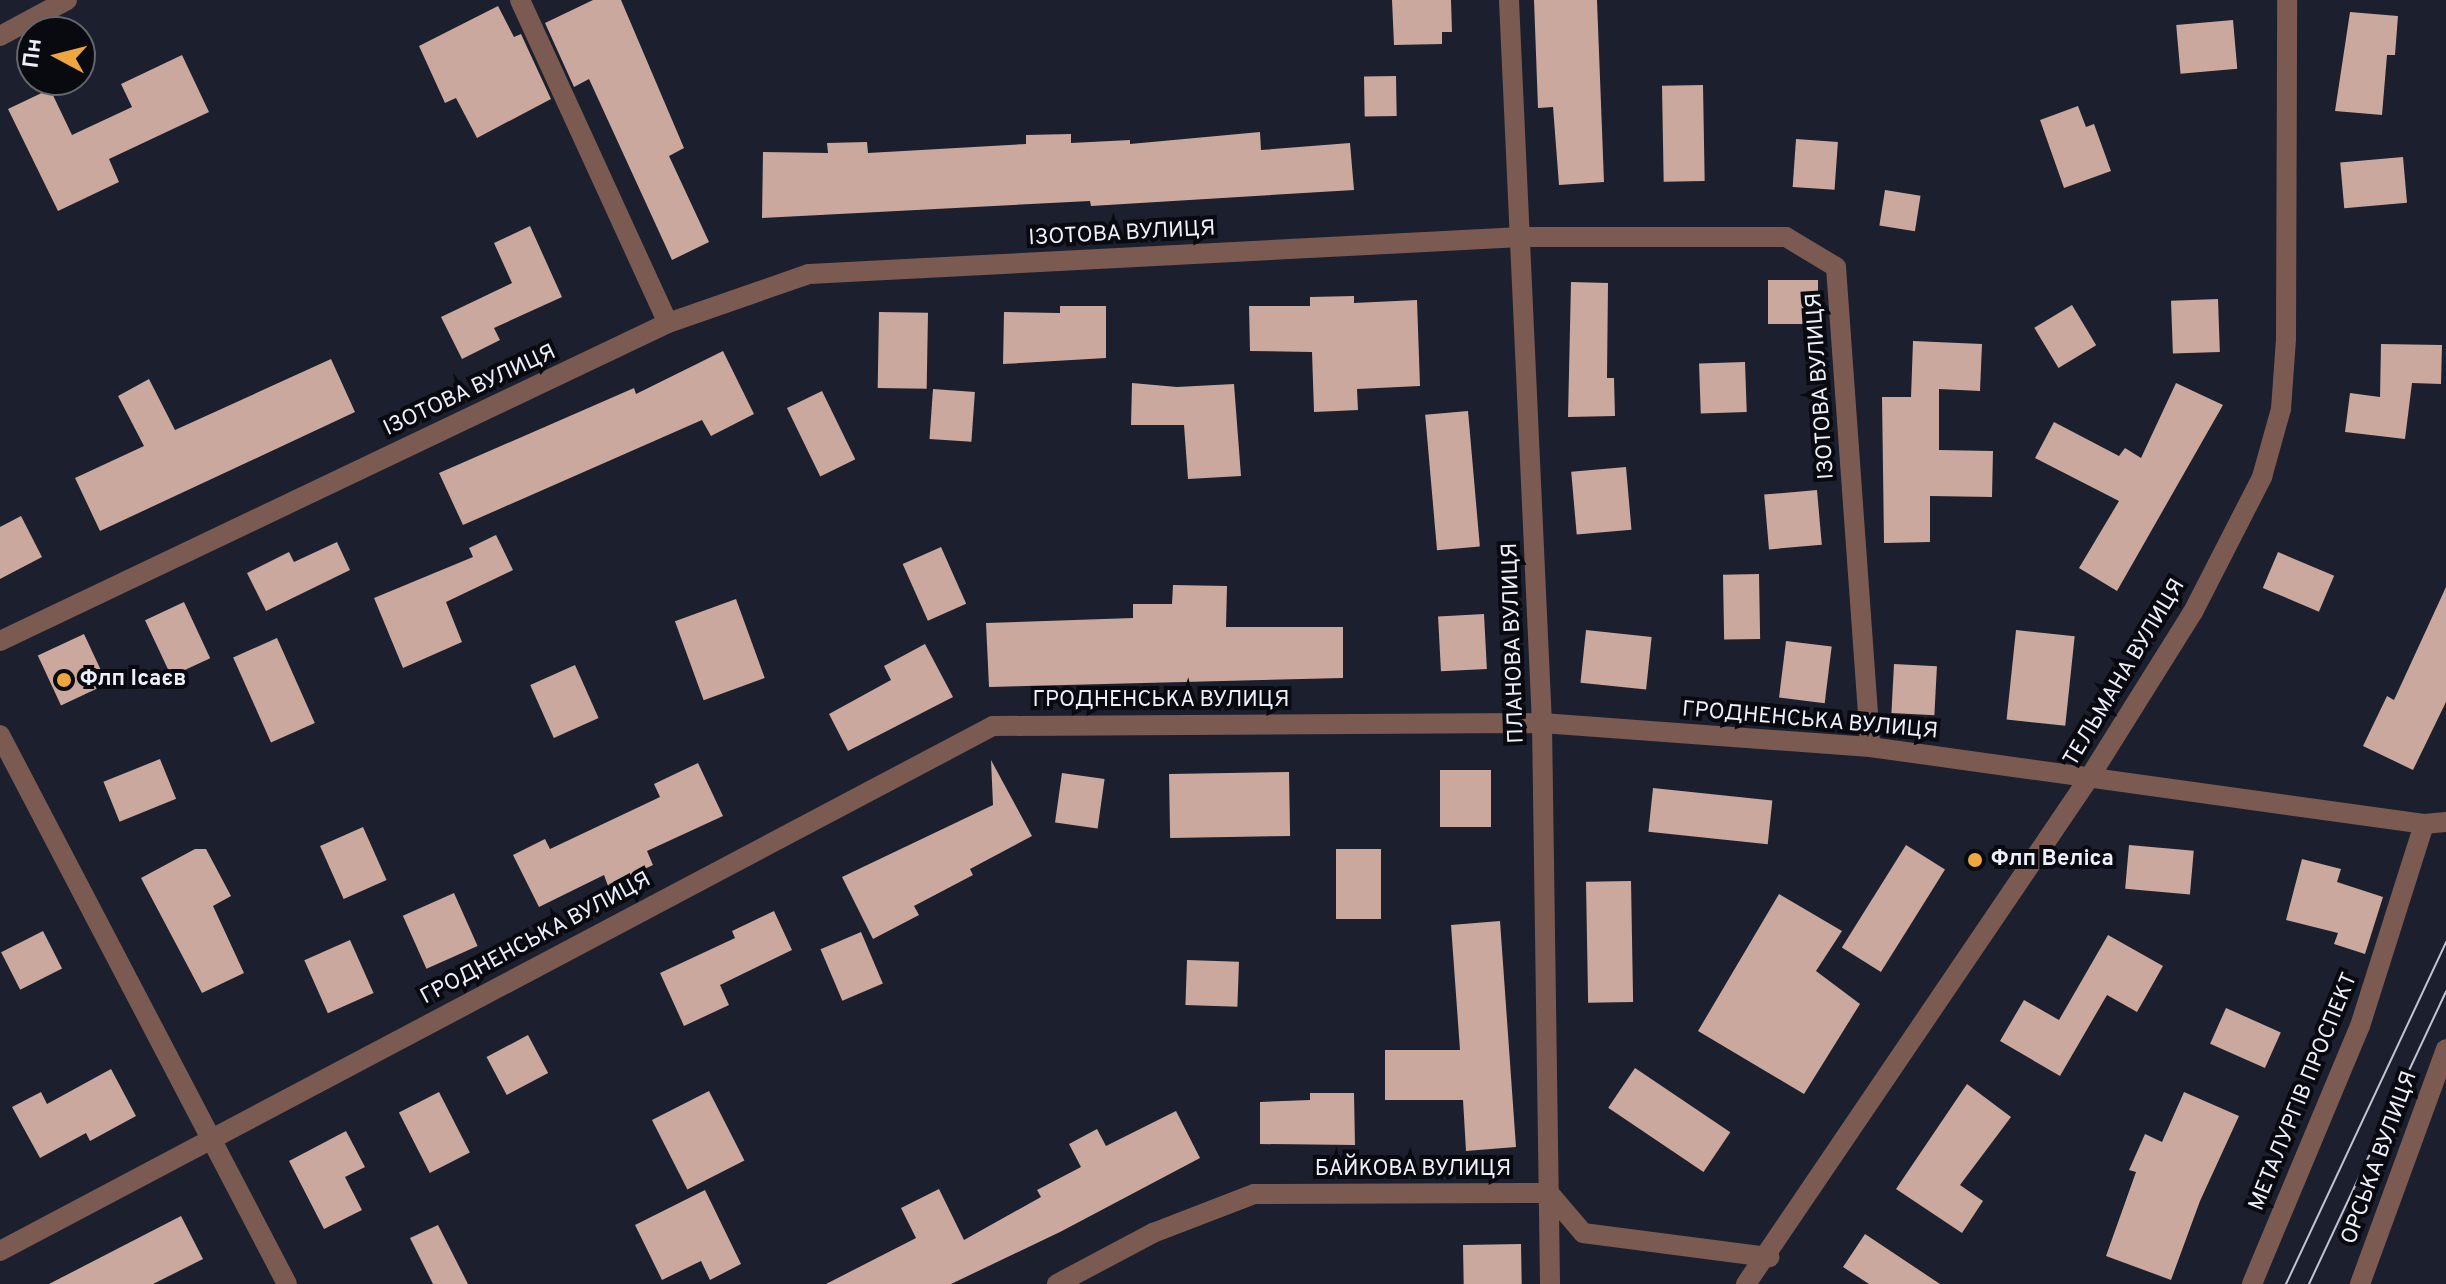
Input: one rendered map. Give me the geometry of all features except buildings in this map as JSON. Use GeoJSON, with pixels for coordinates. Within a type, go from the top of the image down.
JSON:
{"type":"FeatureCollection","features":[{"type":"Feature","properties":{"kind":"street"},"geometry":{"type":"LineString","coordinates":[[0,36],[67,0]]}},
{"type":"Feature","properties":{"kind":"street"},"geometry":{"type":"LineString","coordinates":[[520,0],[668,323]]}},
{"type":"Feature","properties":{"kind":"street","name":"ПЛАНОВА ВУЛИЦЯ"},"geometry":{"type":"LineString","coordinates":[[1509,0],[1542,723],[1550,1284]]}},
{"type":"Feature","properties":{"kind":"street","name":"ТЕЛЬМАНА ВУЛИЦЯ"},"geometry":{"type":"LineString","coordinates":[[1746,1284],[1769,1257],[2091,775],[2193,612],[2262,477],[2281,409],[2287,0]]}},
{"type":"Feature","properties":{"kind":"street","name":"ІЗОТОВА ВУЛИЦЯ"},"geometry":{"type":"LineString","coordinates":[[0,641],[668,323],[809,274],[1521,237],[1786,237],[1836,267],[1870,747]]}},
{"type":"Feature","properties":{"kind":"street","name":"ГРОДНЕНСЬКА ВУЛИЦЯ"},"geometry":{"type":"LineString","coordinates":[[0,1251],[993,726],[1542,723],[1870,747],[2091,775],[2424,824],[2446,822]]}},
{"type":"Feature","properties":{"kind":"street"},"geometry":{"type":"LineString","coordinates":[[0,735],[287,1284]]}},
{"type":"Feature","properties":{"kind":"street","name":"МЕТАЛУРГІВ ПРОСПЕКТ"},"geometry":{"type":"LineString","coordinates":[[2252,1284],[2360,1026],[2424,824]]}},
{"type":"Feature","properties":{"kind":"street","name":"ОРСЬКА ВУЛИЦЯ"},"geometry":{"type":"LineString","coordinates":[[2360,1284],[2446,1049]]}},
{"type":"Feature","properties":{"kind":"street"},"geometry":{"type":"LineString","coordinates":[[1549,1193],[1583,1233],[1769,1257]]}},
{"type":"Feature","properties":{"kind":"street","name":"БАЙКОВА ВУЛИЦЯ"},"geometry":{"type":"LineString","coordinates":[[1057,1284],[1153,1233],[1254,1194],[1549,1193]]}},
{"type":"Feature","properties":{"kind":"tram line"},"geometry":{"type":"LineString","coordinates":[[2286,1284],[2446,942]]}},
{"type":"Feature","properties":{"kind":"tram line"},"geometry":{"type":"LineString","coordinates":[[2309,1284],[2446,991]]}},
{"type":"Feature","properties":{"kind":"place","name":"Флп Ісаєв"},"geometry":{"type":"Point","coordinates":[64,680]}},
{"type":"Feature","properties":{"kind":"place","name":"Флп Веліса"},"geometry":{"type":"Point","coordinates":[1975,860]}}]}
